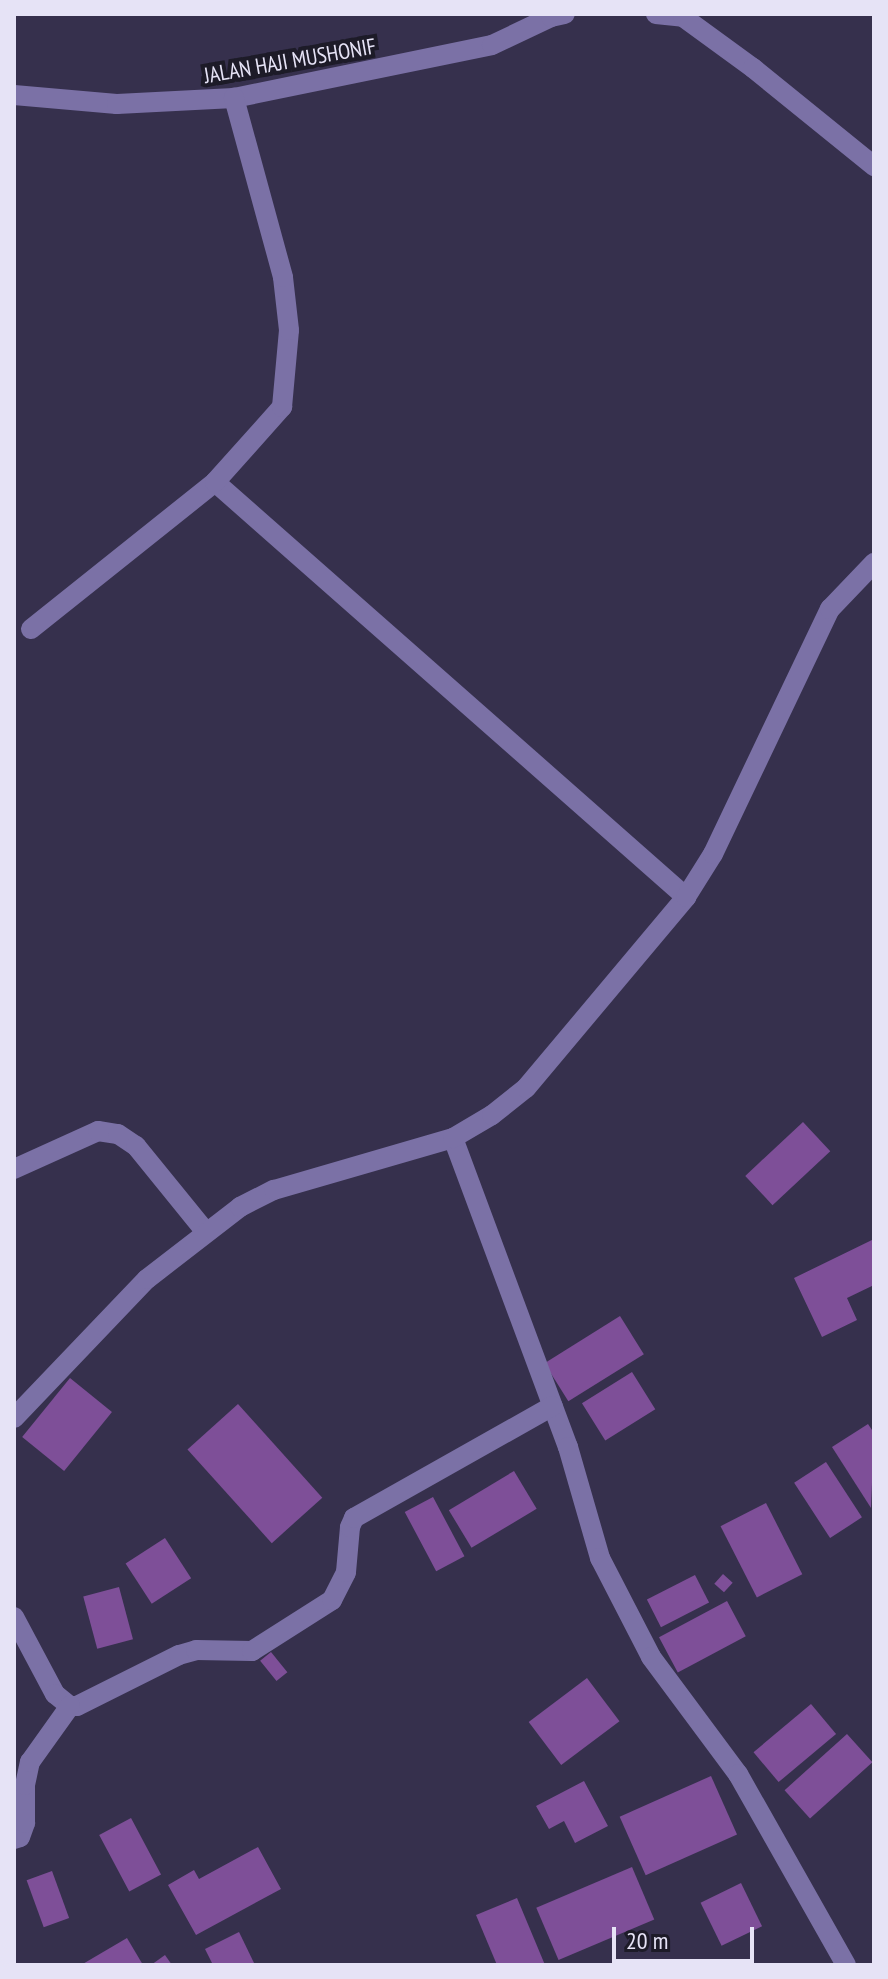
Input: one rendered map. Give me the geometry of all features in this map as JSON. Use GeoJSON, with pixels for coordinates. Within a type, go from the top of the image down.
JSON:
{"type":"FeatureCollection","features":[{"type":"Feature","properties":{"kind":"street","name":"JALAN HAJI MUSHONIF"},"geometry":{"type":"LineString","coordinates":[[14,95],[117,104],[234,98],[492,45],[551,17],[565,14]]}},
{"type":"Feature","properties":{"kind":"street"},"geometry":{"type":"LineString","coordinates":[[656,14],[684,16],[874,166]]}},
{"type":"Feature","properties":{"kind":"street"},"geometry":{"type":"LineString","coordinates":[[31,629],[215,482],[282,407],[289,330],[283,277],[234,98]]}},
{"type":"Feature","properties":{"kind":"street"},"geometry":{"type":"LineString","coordinates":[[215,482],[686,897]]}},
{"type":"Feature","properties":{"kind":"street"},"geometry":{"type":"LineString","coordinates":[[14,1418],[147,1279],[205,1231],[240,1207],[274,1190],[453,1138],[492,1115],[526,1088],[686,897],[713,854],[830,609],[874,563]]}},
{"type":"Feature","properties":{"kind":"street"},"geometry":{"type":"LineString","coordinates":[[14,1169],[98,1131],[118,1134],[136,1146],[205,1231]]}},
{"type":"Feature","properties":{"kind":"street"},"geometry":{"type":"LineString","coordinates":[[453,1138],[553,1406],[600,1558],[644,1643],[738,1774],[846,1965]]}},
{"type":"Feature","properties":{"kind":"street"},"geometry":{"type":"LineString","coordinates":[[15,1620],[55,1694],[70,1706],[77,1706],[179,1655],[196,1650],[259,1649],[332,1600],[346,1572],[350,1527],[354,1518],[553,1406]]}},
{"type":"Feature","properties":{"kind":"street"},"geometry":{"type":"LineString","coordinates":[[14,1839],[20,1837],[25,1823],[25,1785],[30,1762],[70,1706]]}},
{"type":"Feature","properties":{"kind":"building"},"geometry":{"type":"Polygon","coordinates":[[[803,1122],[830,1151],[773,1205],[745,1176],[803,1122]]]}},
{"type":"Feature","properties":{"kind":"building"},"geometry":{"type":"Polygon","coordinates":[[[874,1239],[874,1285],[847,1298],[857,1320],[822,1337],[794,1278],[874,1239]]]}},
{"type":"Feature","properties":{"kind":"building"},"geometry":{"type":"Polygon","coordinates":[[[620,1316],[644,1354],[568,1401],[545,1363],[620,1316]]]}},
{"type":"Feature","properties":{"kind":"building"},"geometry":{"type":"Polygon","coordinates":[[[632,1372],[655,1409],[605,1441],[582,1403],[632,1372]]]}},
{"type":"Feature","properties":{"kind":"building"},"geometry":{"type":"Polygon","coordinates":[[[70,1378],[112,1412],[64,1471],[22,1437],[70,1378]]]}},
{"type":"Feature","properties":{"kind":"building"},"geometry":{"type":"Polygon","coordinates":[[[238,1404],[322,1498],[272,1543],[187,1450],[238,1404]]]}},
{"type":"Feature","properties":{"kind":"building"},"geometry":{"type":"Polygon","coordinates":[[[868,1424],[874,1433],[871,1508],[832,1447],[868,1424]]]}},
{"type":"Feature","properties":{"kind":"building"},"geometry":{"type":"Polygon","coordinates":[[[826,1462],[862,1517],[830,1538],[794,1483],[826,1462]]]}},
{"type":"Feature","properties":{"kind":"building"},"geometry":{"type":"Polygon","coordinates":[[[514,1471],[537,1509],[472,1548],[449,1510],[514,1471]]]}},
{"type":"Feature","properties":{"kind":"building"},"geometry":{"type":"Polygon","coordinates":[[[433,1497],[464,1556],[436,1571],[405,1512],[433,1497]]]}},
{"type":"Feature","properties":{"kind":"building"},"geometry":{"type":"Polygon","coordinates":[[[766,1503],[802,1574],[757,1597],[721,1526],[766,1503]]]}},
{"type":"Feature","properties":{"kind":"building"},"geometry":{"type":"Polygon","coordinates":[[[165,1538],[191,1578],[152,1604],[126,1564],[165,1538]]]}},
{"type":"Feature","properties":{"kind":"building"},"geometry":{"type":"Polygon","coordinates":[[[723,1574],[733,1583],[724,1592],[714,1584],[723,1574]]]}},
{"type":"Feature","properties":{"kind":"building"},"geometry":{"type":"Polygon","coordinates":[[[695,1575],[709,1603],[661,1627],[647,1600],[695,1575]]]}},
{"type":"Feature","properties":{"kind":"building"},"geometry":{"type":"Polygon","coordinates":[[[119,1587],[133,1639],[97,1649],[83,1597],[119,1587]]]}},
{"type":"Feature","properties":{"kind":"building"},"geometry":{"type":"Polygon","coordinates":[[[727,1601],[746,1636],[678,1672],[659,1637],[727,1601]]]}},
{"type":"Feature","properties":{"kind":"building"},"geometry":{"type":"Polygon","coordinates":[[[271,1652],[287,1672],[276,1681],[260,1661],[271,1652]]]}},
{"type":"Feature","properties":{"kind":"building"},"geometry":{"type":"Polygon","coordinates":[[[587,1678],[619,1721],[561,1765],[529,1722],[587,1678]]]}},
{"type":"Feature","properties":{"kind":"building"},"geometry":{"type":"Polygon","coordinates":[[[811,1704],[836,1734],[779,1782],[754,1752],[811,1704]]]}},
{"type":"Feature","properties":{"kind":"building"},"geometry":{"type":"Polygon","coordinates":[[[847,1734],[872,1762],[810,1818],[785,1790],[847,1734]]]}},
{"type":"Feature","properties":{"kind":"building"},"geometry":{"type":"Polygon","coordinates":[[[711,1776],[737,1834],[646,1875],[620,1817],[711,1776]]]}},
{"type":"Feature","properties":{"kind":"building"},"geometry":{"type":"Polygon","coordinates":[[[584,1781],[608,1826],[575,1843],[564,1821],[549,1829],[536,1806],[584,1781]]]}},
{"type":"Feature","properties":{"kind":"building"},"geometry":{"type":"Polygon","coordinates":[[[131,1818],[161,1875],[129,1891],[99,1835],[131,1818]]]}},
{"type":"Feature","properties":{"kind":"building"},"geometry":{"type":"Polygon","coordinates":[[[258,1847],[281,1889],[196,1935],[168,1885],[194,1870],[199,1879],[258,1847]]]}},
{"type":"Feature","properties":{"kind":"building"},"geometry":{"type":"Polygon","coordinates":[[[632,1867],[654,1919],[559,1960],[536,1908],[632,1867]]]}},
{"type":"Feature","properties":{"kind":"building"},"geometry":{"type":"Polygon","coordinates":[[[52,1871],[69,1918],[44,1927],[27,1880],[52,1871]]]}},
{"type":"Feature","properties":{"kind":"building"},"geometry":{"type":"Polygon","coordinates":[[[741,1883],[762,1926],[722,1946],[701,1903],[741,1883]]]}},
{"type":"Feature","properties":{"kind":"building"},"geometry":{"type":"Polygon","coordinates":[[[517,1898],[545,1965],[497,1965],[476,1915],[517,1898]]]}},
{"type":"Feature","properties":{"kind":"building"},"geometry":{"type":"Polygon","coordinates":[[[239,1932],[255,1965],[213,1965],[205,1949],[239,1932]]]}},
{"type":"Feature","properties":{"kind":"building"},"geometry":{"type":"Polygon","coordinates":[[[127,1938],[143,1965],[81,1965],[127,1938]]]}},
{"type":"Feature","properties":{"kind":"building"},"geometry":{"type":"Polygon","coordinates":[[[165,1955],[172,1965],[151,1965],[165,1955]]]}}]}
